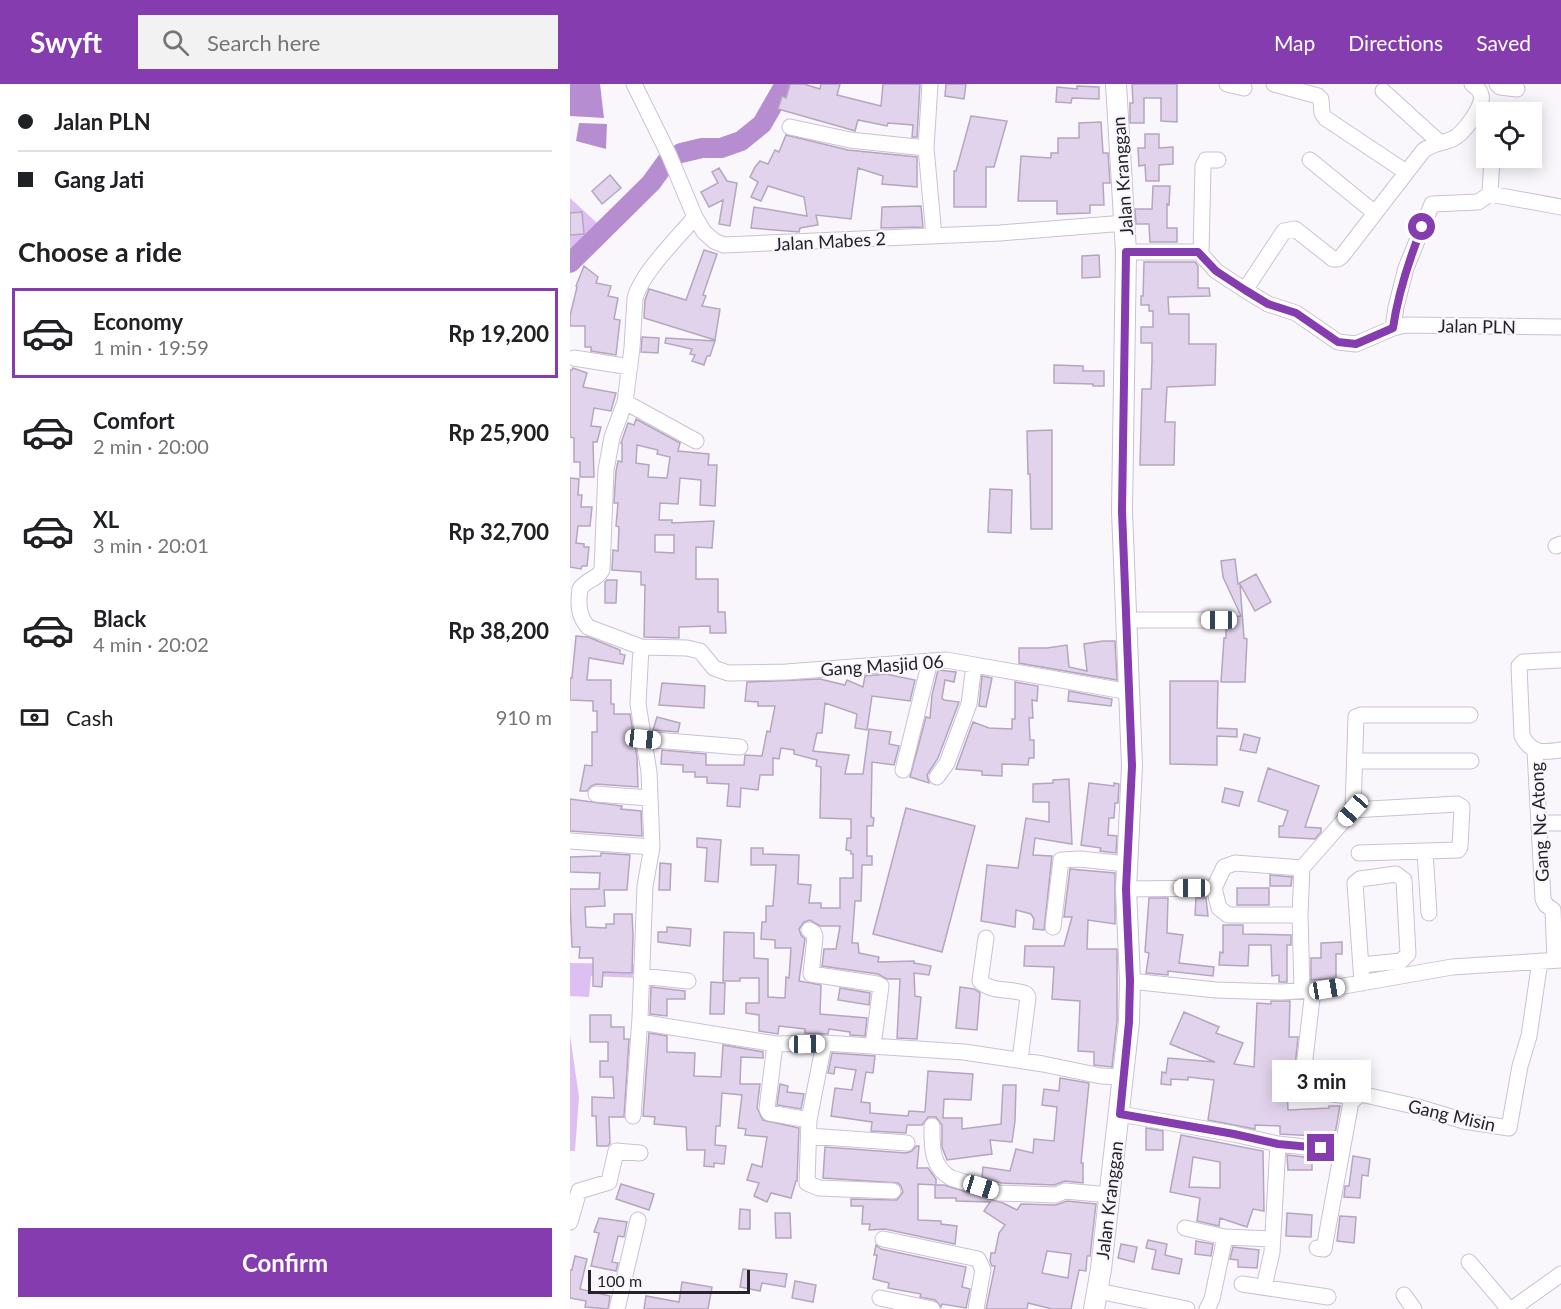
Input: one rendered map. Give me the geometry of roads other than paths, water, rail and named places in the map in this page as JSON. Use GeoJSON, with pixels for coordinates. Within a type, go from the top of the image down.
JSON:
{"type":"FeatureCollection","features":[{"type":"Feature","properties":{"kind":"main road","name":"Jalan Kranggan"},"geometry":{"type":"LineString","coordinates":[[1096,1300],[1124,1077],[1130,981],[1126,864],[1132,780],[1122,511],[1126,252],[1116,84]]}},
{"type":"Feature","properties":{"kind":"street","name":"Jalan Mabes 2"},"geometry":{"type":"LineString","coordinates":[[634,84],[669,155],[695,217],[709,237],[724,245],[1000,233],[1125,223]]}},
{"type":"Feature","properties":{"kind":"street"},"geometry":{"type":"LineString","coordinates":[[930,84],[926,148],[934,236]]}},
{"type":"Feature","properties":{"kind":"street"},"geometry":{"type":"LineString","coordinates":[[1227,84],[1244,88]]}},
{"type":"Feature","properties":{"kind":"street"},"geometry":{"type":"LineString","coordinates":[[1274,84],[1318,96],[1321,99],[1322,113],[1325,118],[1406,172]]}},
{"type":"Feature","properties":{"kind":"street"},"geometry":{"type":"LineString","coordinates":[[1245,290],[1284,231],[1295,229],[1333,259],[1338,259],[1423,151],[1431,144],[1449,141],[1460,135],[1482,100],[1480,92],[1472,84]]}},
{"type":"Feature","properties":{"kind":"street"},"geometry":{"type":"LineString","coordinates":[[1497,84],[1500,87],[1518,89]]}},
{"type":"Feature","properties":{"kind":"street"},"geometry":{"type":"LineString","coordinates":[[1383,91],[1439,142]]}},
{"type":"Feature","properties":{"kind":"street"},"geometry":{"type":"LineString","coordinates":[[790,127],[850,140],[926,148]]}},
{"type":"Feature","properties":{"kind":"street"},"geometry":{"type":"LineString","coordinates":[[1126,252],[1201,253],[1203,166],[1206,160],[1218,160]]}},
{"type":"Feature","properties":{"kind":"street"},"geometry":{"type":"LineString","coordinates":[[1310,160],[1375,213]]}},
{"type":"Feature","properties":{"kind":"street"},"geometry":{"type":"LineString","coordinates":[[1490,194],[1491,168]]}},
{"type":"Feature","properties":{"kind":"street"},"geometry":{"type":"LineString","coordinates":[[1393,328],[1406,268],[1430,207],[1435,203],[1479,202],[1490,194],[1561,207]]}},
{"type":"Feature","properties":{"kind":"street","name":"Gang Masjid 06"},"geometry":{"type":"LineString","coordinates":[[695,217],[651,269],[637,290],[625,402],[614,431],[608,457],[603,512],[602,570],[580,589],[580,614],[588,627],[641,647],[693,649],[704,654],[714,668],[728,673],[786,672],[955,661],[1130,692]]}},
{"type":"Feature","properties":{"kind":"street","name":"Jalan PLN"},"geometry":{"type":"LineString","coordinates":[[1201,253],[1216,271],[1245,290],[1268,304],[1296,313],[1338,342],[1356,344],[1393,328],[1418,324],[1561,327]]}},
{"type":"Feature","properties":{"kind":"street"},"geometry":{"type":"LineString","coordinates":[[574,358],[630,368]]}},
{"type":"Feature","properties":{"kind":"street"},"geometry":{"type":"LineString","coordinates":[[625,402],[696,441]]}},
{"type":"Feature","properties":{"kind":"street"},"geometry":{"type":"LineString","coordinates":[[1126,620],[1219,620]]}},
{"type":"Feature","properties":{"kind":"street"},"geometry":{"type":"LineString","coordinates":[[633,1116],[640,1022],[645,886],[652,847],[648,763],[638,704],[641,647]]}},
{"type":"Feature","properties":{"kind":"street"},"geometry":{"type":"LineString","coordinates":[[1561,660],[1523,662],[1519,666],[1522,736],[1527,746],[1535,751],[1561,750]]}},
{"type":"Feature","properties":{"kind":"street"},"geometry":{"type":"LineString","coordinates":[[903,770],[930,661]]}},
{"type":"Feature","properties":{"kind":"street"},"geometry":{"type":"LineString","coordinates":[[937,777],[947,763],[969,704],[974,665]]}},
{"type":"Feature","properties":{"kind":"street"},"geometry":{"type":"LineString","coordinates":[[1317,1248],[1324,1249],[1351,1102],[1354,1097],[1304,1090],[1302,1084],[1308,990],[1300,915],[1302,868],[1353,810],[1356,717],[1358,715],[1470,715]]}},
{"type":"Feature","properties":{"kind":"street"},"geometry":{"type":"LineString","coordinates":[[643,739],[740,747]]}},
{"type":"Feature","properties":{"kind":"street","name":"Gang Nc Atong"},"geometry":{"type":"LineString","coordinates":[[1535,751],[1543,899],[1546,905],[1553,910],[1552,960]]}},
{"type":"Feature","properties":{"kind":"street"},"geometry":{"type":"LineString","coordinates":[[1356,761],[1471,761]]}},
{"type":"Feature","properties":{"kind":"street"},"geometry":{"type":"LineString","coordinates":[[596,794],[649,798]]}},
{"type":"Feature","properties":{"kind":"street"},"geometry":{"type":"LineString","coordinates":[[1353,810],[1462,805],[1458,850],[1359,853]]}},
{"type":"Feature","properties":{"kind":"street"},"geometry":{"type":"LineString","coordinates":[[1539,823],[1561,823]]}},
{"type":"Feature","properties":{"kind":"street"},"geometry":{"type":"LineString","coordinates":[[570,841],[652,847]]}},
{"type":"Feature","properties":{"kind":"street"},"geometry":{"type":"LineString","coordinates":[[1425,852],[1430,913]]}},
{"type":"Feature","properties":{"kind":"street"},"geometry":{"type":"LineString","coordinates":[[1053,927],[1061,860],[1126,864]]}},
{"type":"Feature","properties":{"kind":"street"},"geometry":{"type":"LineString","coordinates":[[1300,915],[1227,915],[1219,909],[1214,888],[1224,867],[1231,864],[1302,868]]}},
{"type":"Feature","properties":{"kind":"street"},"geometry":{"type":"LineString","coordinates":[[1361,965],[1401,961],[1408,954],[1404,880],[1396,874],[1360,879],[1355,883],[1362,983]]}},
{"type":"Feature","properties":{"kind":"street"},"geometry":{"type":"LineString","coordinates":[[1126,889],[1214,888]]}},
{"type":"Feature","properties":{"kind":"street"},"geometry":{"type":"LineString","coordinates":[[809,930],[814,933],[815,937],[811,974],[881,986],[873,1046]]}},
{"type":"Feature","properties":{"kind":"street"},"geometry":{"type":"LineString","coordinates":[[986,938],[980,981],[988,987],[1021,991],[1028,997],[1020,1060]]}},
{"type":"Feature","properties":{"kind":"street"},"geometry":{"type":"LineString","coordinates":[[1130,981],[1250,992],[1308,990],[1452,967],[1552,960]]}},
{"type":"Feature","properties":{"kind":"street","name":"Gang Misin"},"geometry":{"type":"LineString","coordinates":[[1354,1097],[1359,1095],[1379,1098],[1464,1120],[1509,1128],[1520,1066],[1552,960]]}},
{"type":"Feature","properties":{"kind":"street"},"geometry":{"type":"LineString","coordinates":[[641,976],[688,981]]}},
{"type":"Feature","properties":{"kind":"street"},"geometry":{"type":"LineString","coordinates":[[640,1022],[775,1044],[824,1043],[964,1052],[1101,1076],[1124,1077]]}},
{"type":"Feature","properties":{"kind":"street"},"geometry":{"type":"LineString","coordinates":[[824,1043],[809,1120],[807,1179],[810,1186],[893,1191]]}},
{"type":"Feature","properties":{"kind":"street"},"geometry":{"type":"LineString","coordinates":[[775,1044],[767,1109],[769,1113],[809,1120]]}},
{"type":"Feature","properties":{"kind":"street"},"geometry":{"type":"LineString","coordinates":[[1120,1114],[1278,1144],[1342,1151]]}},
{"type":"Feature","properties":{"kind":"street"},"geometry":{"type":"LineString","coordinates":[[932,1126],[934,1158],[944,1174],[951,1178],[999,1193],[1056,1195],[1065,1191],[1110,1195]]}},
{"type":"Feature","properties":{"kind":"street"},"geometry":{"type":"LineString","coordinates":[[809,1136],[907,1143]]}},
{"type":"Feature","properties":{"kind":"street"},"geometry":{"type":"LineString","coordinates":[[1264,1287],[1272,1252],[1278,1144]]}},
{"type":"Feature","properties":{"kind":"street"},"geometry":{"type":"LineString","coordinates":[[570,1222],[579,1191],[609,1182],[616,1151],[639,1154]]}},
{"type":"Feature","properties":{"kind":"street"},"geometry":{"type":"LineString","coordinates":[[617,1309],[638,1220]]}},
{"type":"Feature","properties":{"kind":"street"},"geometry":{"type":"LineString","coordinates":[[1185,1228],[1225,1237],[1272,1239]]}},
{"type":"Feature","properties":{"kind":"street"},"geometry":{"type":"LineString","coordinates":[[1208,1309],[1225,1237]]}},
{"type":"Feature","properties":{"kind":"street"},"geometry":{"type":"LineString","coordinates":[[883,1239],[978,1259],[983,1270],[976,1309]]}},
{"type":"Feature","properties":{"kind":"street"},"geometry":{"type":"LineString","coordinates":[[1469,1262],[1511,1309],[1561,1274]]}},
{"type":"Feature","properties":{"kind":"street"},"geometry":{"type":"LineString","coordinates":[[1242,1284],[1328,1297]]}},
{"type":"Feature","properties":{"kind":"street"},"geometry":{"type":"LineString","coordinates":[[1404,1295],[1414,1309]]}},
{"type":"Feature","properties":{"kind":"street"},"geometry":{"type":"LineString","coordinates":[[880,1298],[932,1309]]}},
{"type":"Feature","properties":{"kind":"street"},"geometry":{"type":"LineString","coordinates":[[1096,1300],[1187,1309]]}},
{"type":"Feature","properties":{"kind":"waterway"},"geometry":{"type":"LineString","coordinates":[[681,153],[702,148],[721,148],[741,141],[762,124],[785,84]]}},
{"type":"Feature","properties":{"kind":"waterway"},"geometry":{"type":"LineString","coordinates":[[570,263],[651,183],[667,161]]}}]}
